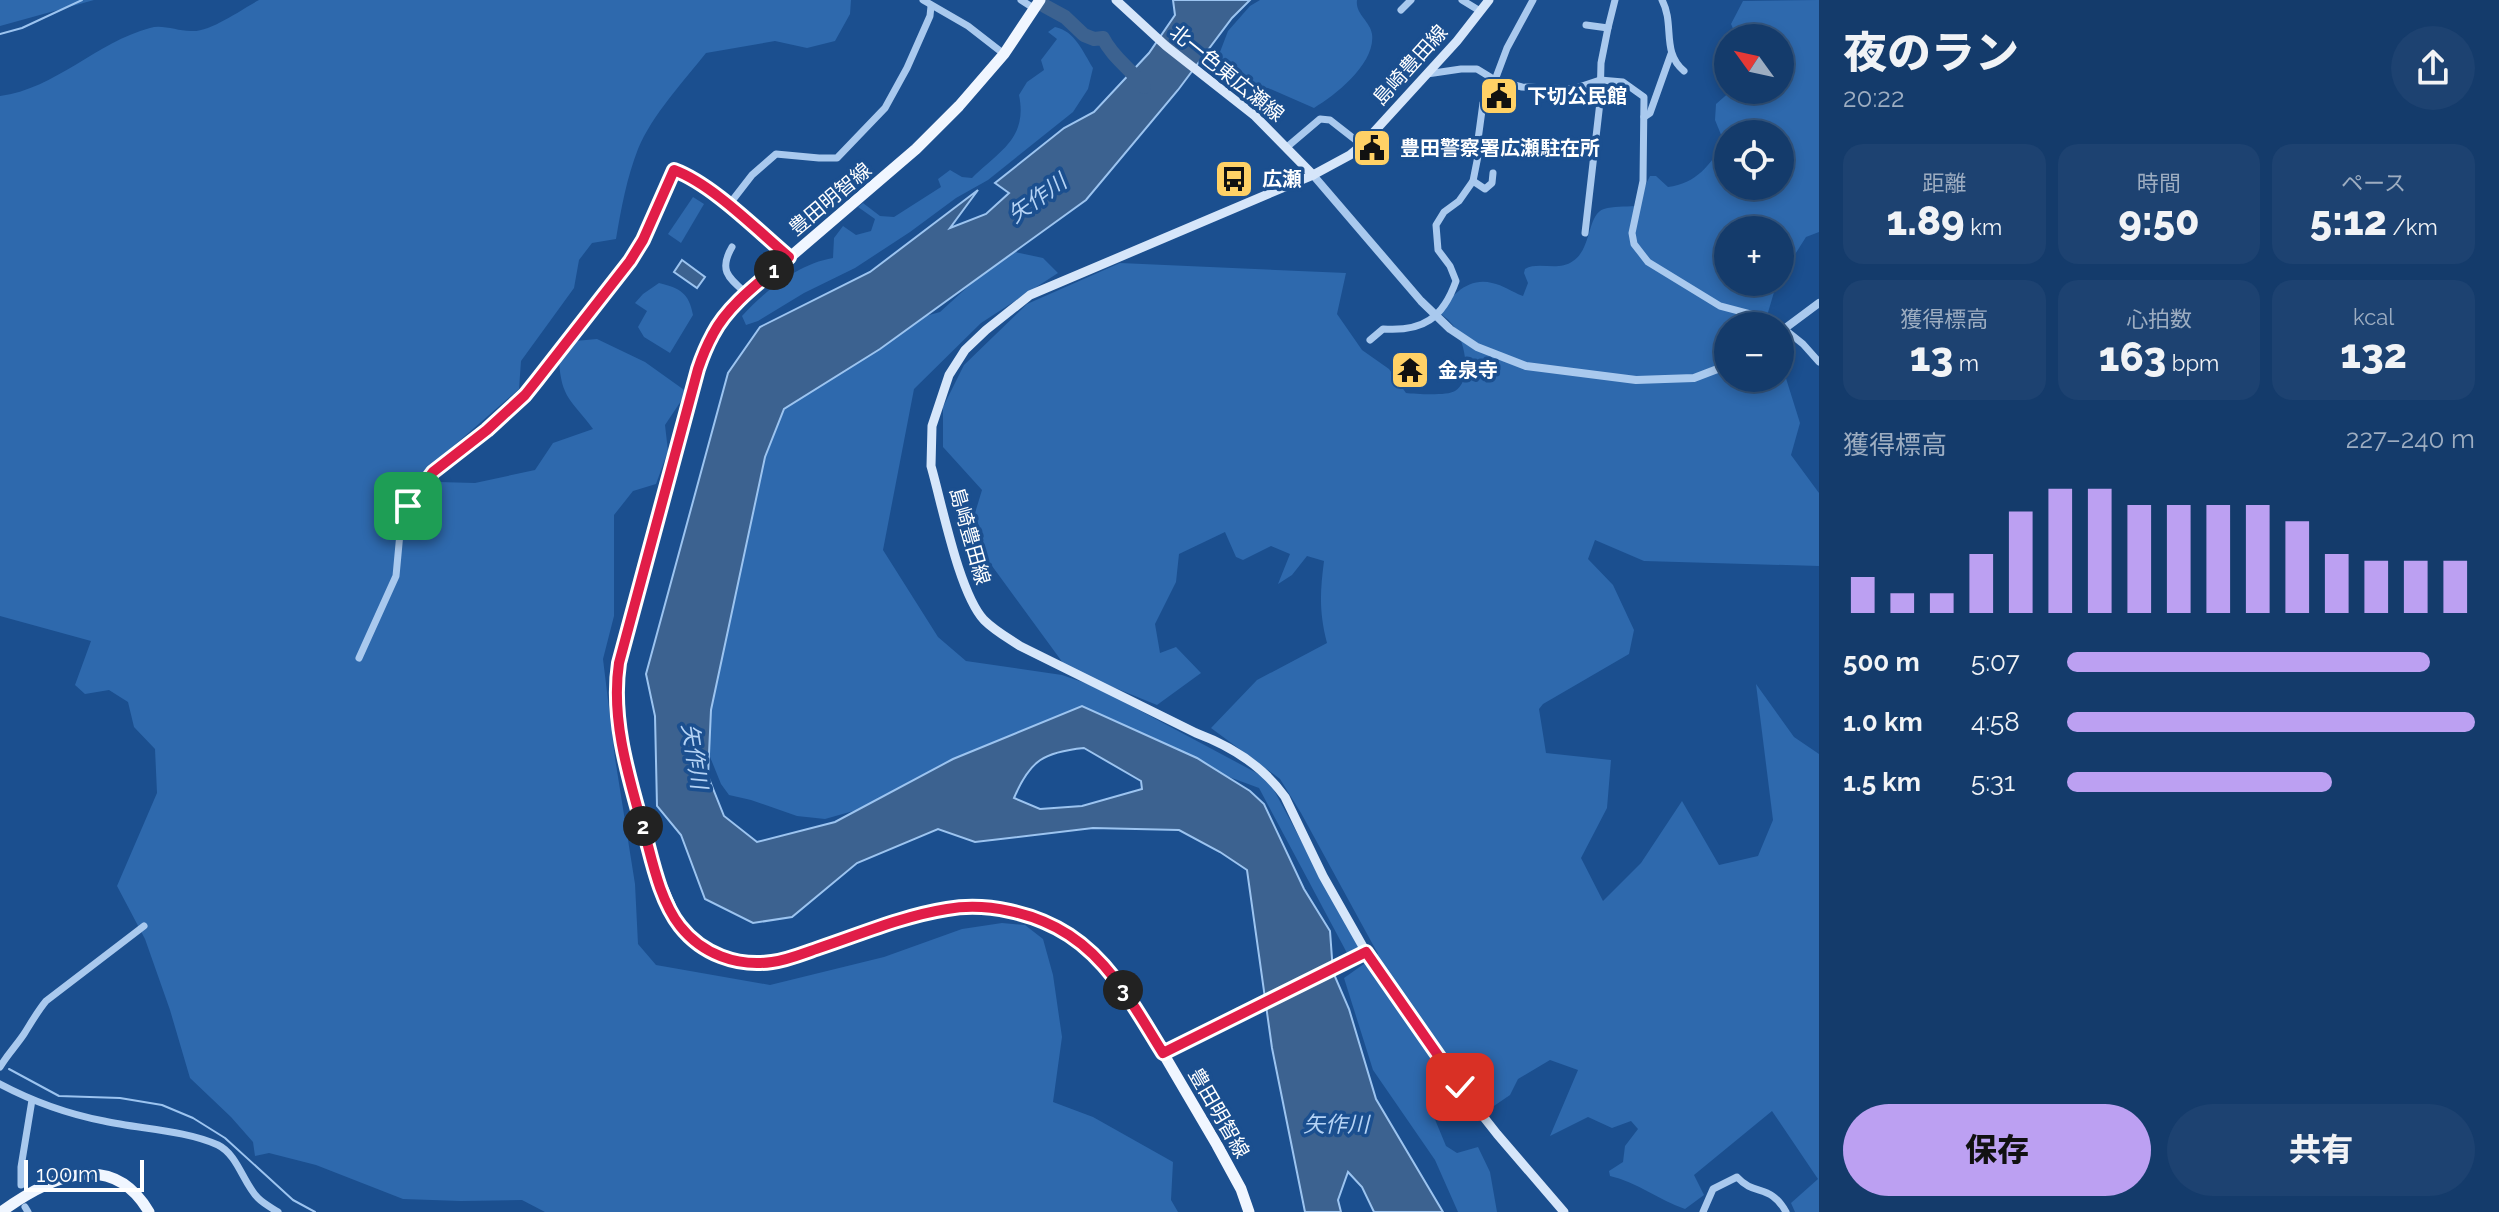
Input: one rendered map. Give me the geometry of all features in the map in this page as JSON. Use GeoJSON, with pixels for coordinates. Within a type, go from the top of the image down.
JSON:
{"type":"FeatureCollection","features":[{"type":"Feature","properties":{"kind":"main road","name":"北一色東広瀬線"},"geometry":{"type":"LineString","coordinates":[[1116,0],[1255,116],[1313,175]]}},
{"type":"Feature","properties":{"kind":"main road","name":"島崎豊田線"},"geometry":{"type":"LineString","coordinates":[[1489,0],[1457,41],[1350,155],[1313,175],[1030,295],[975,340],[949,375],[932,426],[931,466],[970,599],[982,618],[1020,646],[1215,740],[1256,765],[1285,797],[1362,954],[1460,1087],[1564,1212]]}},
{"type":"Feature","properties":{"kind":"main road","name":"豊田明智線"},"geometry":{"type":"LineString","coordinates":[[1037,5],[1004,54],[959,106],[916,149],[747,294],[714,332],[698,369],[622,646],[616,682],[619,732],[654,868],[678,924],[693,941],[735,961],[772,962],[935,911],[967,907],[1009,911],[1057,928],[1094,953],[1117,982],[1163,1053],[1229,1167],[1249,1212]]}},
{"type":"Feature","properties":{"kind":"main road"},"geometry":{"type":"LineString","coordinates":[[1,1212],[50,1182],[91,1173],[123,1183],[149,1212]]}},
{"type":"Feature","properties":{"kind":"street"},"geometry":{"type":"LineString","coordinates":[[923,0],[968,26],[1004,54]]}},
{"type":"Feature","properties":{"kind":"street"},"geometry":{"type":"LineString","coordinates":[[1021,0],[1037,5]]}},
{"type":"Feature","properties":{"kind":"street"},"geometry":{"type":"LineString","coordinates":[[1401,10],[1411,0]]}},
{"type":"Feature","properties":{"kind":"street"},"geometry":{"type":"LineString","coordinates":[[1462,0],[1480,11]]}},
{"type":"Feature","properties":{"kind":"street"},"geometry":{"type":"LineString","coordinates":[[1370,340],[1383,329],[1414,329],[1427,324],[1449,302],[1456,281],[1438,250],[1436,225],[1473,181],[1483,103],[1507,48],[1533,0]]}},
{"type":"Feature","properties":{"kind":"street"},"geometry":{"type":"LineString","coordinates":[[1585,233],[1600,80],[1615,0]]}},
{"type":"Feature","properties":{"kind":"street"},"geometry":{"type":"LineString","coordinates":[[1662,0],[1670,20],[1668,42],[1671,54],[1684,71]]}},
{"type":"Feature","properties":{"kind":"street"},"geometry":{"type":"LineString","coordinates":[[728,206],[752,175],[776,154],[837,158],[878,116],[893,95],[930,16],[931,6]]}},
{"type":"Feature","properties":{"kind":"street"},"geometry":{"type":"LineString","coordinates":[[1586,25],[1608,28]]}},
{"type":"Feature","properties":{"kind":"street"},"geometry":{"type":"LineString","coordinates":[[1644,117],[1650,113],[1671,54]]}},
{"type":"Feature","properties":{"kind":"street"},"geometry":{"type":"LineString","coordinates":[[1427,74],[1469,68],[1477,69],[1495,80],[1522,87],[1573,89],[1600,80],[1623,82],[1634,88],[1644,97],[1643,181],[1632,233],[1634,244],[1648,262],[1709,300],[1739,312]]}},
{"type":"Feature","properties":{"kind":"street"},"geometry":{"type":"LineString","coordinates":[[1287,147],[1320,119],[1330,120],[1362,145]]}},
{"type":"Feature","properties":{"kind":"street"},"geometry":{"type":"LineString","coordinates":[[359,658],[396,576],[400,533],[408,506],[433,472],[487,430],[525,395],[547,368],[630,261],[643,240],[674,170],[685,174],[728,206],[789,257]]}},
{"type":"Feature","properties":{"kind":"street"},"geometry":{"type":"LineString","coordinates":[[1473,181],[1485,189],[1492,183],[1493,173]]}},
{"type":"Feature","properties":{"kind":"street"},"geometry":{"type":"LineString","coordinates":[[1313,175],[1434,314],[1477,347],[1526,366],[1636,380],[1694,378],[1714,370]]}},
{"type":"Feature","properties":{"kind":"street"},"geometry":{"type":"LineString","coordinates":[[732,247],[725,262],[725,271],[747,294]]}},
{"type":"Feature","properties":{"kind":"street"},"geometry":{"type":"LineString","coordinates":[[1794,321],[1819,303]]}},
{"type":"Feature","properties":{"kind":"street"},"geometry":{"type":"LineString","coordinates":[[1794,339],[1812,352],[1819,362]]}},
{"type":"Feature","properties":{"kind":"street"},"geometry":{"type":"LineString","coordinates":[[0,1067],[46,1001],[144,926]]}},
{"type":"Feature","properties":{"kind":"street"},"geometry":{"type":"LineString","coordinates":[[1163,1053],[1362,954]]}},
{"type":"Feature","properties":{"kind":"street"},"geometry":{"type":"LineString","coordinates":[[0,1084],[32,1100],[101,1121],[220,1146],[237,1164],[259,1200],[278,1212]]}},
{"type":"Feature","properties":{"kind":"street"},"geometry":{"type":"LineString","coordinates":[[21,1185],[32,1100]]}},
{"type":"Feature","properties":{"kind":"street"},"geometry":{"type":"LineString","coordinates":[[1703,1212],[1713,1189],[1737,1177],[1748,1188],[1773,1194],[1786,1212]]}},
{"type":"Feature","properties":{"kind":"shaded area"},"geometry":{"type":"Polygon","coordinates":[[[0,0],[94,0],[0,26],[0,0]]]}},
{"type":"Feature","properties":{"kind":"shaded area"},"geometry":{"type":"Polygon","coordinates":[[[259,0],[851,0],[850,14],[835,41],[807,48],[775,41],[706,53],[644,136],[628,182],[616,239],[592,243],[579,260],[574,288],[521,361],[519,389],[434,463],[438,482],[475,483],[535,470],[553,443],[593,429],[569,398],[562,383],[559,360],[575,341],[597,339],[645,362],[687,392],[665,425],[668,451],[656,484],[633,491],[614,515],[614,616],[603,659],[635,884],[638,944],[656,965],[770,985],[884,957],[962,929],[1002,923],[1025,925],[1043,939],[1053,975],[1062,1037],[1053,1102],[1093,1117],[1173,1162],[1171,1200],[1178,1212],[545,1212],[522,1200],[403,1199],[316,1165],[269,1153],[255,1156],[253,1142],[190,1078],[145,939],[117,886],[157,793],[155,749],[134,727],[128,702],[109,690],[85,694],[75,685],[91,641],[0,616],[0,96],[39,84],[131,35],[155,27],[201,30],[218,24],[259,0]]]}},
{"type":"Feature","properties":{"kind":"shaded area"},"geometry":{"type":"Polygon","coordinates":[[[1260,0],[1357,0],[1358,9],[1372,34],[1368,56],[1343,87],[1314,108],[1268,88],[1248,86],[1226,71],[1220,52],[1228,31],[1250,6],[1260,0]]]}},
{"type":"Feature","properties":{"kind":"shaded area"},"geometry":{"type":"Polygon","coordinates":[[[1819,0],[1819,232],[1806,237],[1794,256],[1794,216],[1714,216],[1714,296],[1773,296],[1768,312],[1714,312],[1714,392],[1790,392],[1800,423],[1791,455],[1819,493],[1819,566],[1644,561],[1595,540],[1588,559],[1613,585],[1634,630],[1629,654],[1539,709],[1546,753],[1611,760],[1607,808],[1581,858],[1603,901],[1641,863],[1682,801],[1719,865],[1758,856],[1773,820],[1756,684],[1794,737],[1819,754],[1819,1212],[1795,1212],[1791,1203],[1818,1179],[1772,1111],[1694,1175],[1704,1195],[1685,1209],[1610,1176],[1609,1171],[1623,1162],[1625,1146],[1638,1129],[1631,1121],[1612,1128],[1588,1117],[1550,1136],[1578,1070],[1550,1060],[1518,1079],[1510,1095],[1488,1110],[1467,1089],[1453,1091],[1434,1117],[1446,1146],[1457,1153],[1478,1147],[1490,1172],[1497,1212],[1458,1212],[1435,1160],[1373,1070],[1344,978],[1378,954],[1280,779],[1211,728],[1257,680],[1327,643],[1321,602],[1324,561],[1307,556],[1292,575],[1278,584],[1290,554],[1271,546],[1243,560],[1236,557],[1225,532],[1179,554],[1176,582],[1155,624],[1160,653],[1176,647],[1201,673],[1157,705],[1063,663],[976,544],[972,523],[982,490],[943,447],[943,407],[964,365],[1027,304],[1120,263],[1346,273],[1337,314],[1362,350],[1389,369],[1406,393],[1451,393],[1464,379],[1465,355],[1456,330],[1441,314],[1455,294],[1468,285],[1484,282],[1500,285],[1523,296],[1528,283],[1525,269],[1561,266],[1573,261],[1583,249],[1599,212],[1611,207],[1635,206],[1650,176],[1656,176],[1668,187],[1678,185],[1702,172],[1714,158],[1714,200],[1794,200],[1794,120],[1715,120],[1716,104],[1794,104],[1794,24],[1731,24],[1743,1],[1819,0]]]}},
{"type":"Feature","properties":{"kind":"shaded area"},"geometry":{"type":"Polygon","coordinates":[[[1055,27],[1073,38],[1093,68],[1088,89],[1073,112],[988,180],[956,198],[855,268],[746,325],[742,316],[772,288],[807,266],[833,258],[834,238],[843,226],[856,235],[871,231],[875,219],[858,207],[863,203],[880,216],[894,217],[941,187],[938,179],[950,170],[962,177],[972,178],[1001,151],[1009,143],[1019,123],[1019,95],[1027,82],[1044,70],[1041,60],[1057,39],[1048,32],[1055,27]]]}},
{"type":"Feature","properties":{"kind":"shaded area"},"geometry":{"type":"Polygon","coordinates":[[[693,197],[704,204],[681,243],[668,234],[693,197]]]}},
{"type":"Feature","properties":{"kind":"shaded area"},"geometry":{"type":"Polygon","coordinates":[[[1015,252],[1043,258],[1058,273],[981,323],[914,389],[883,550],[938,637],[966,661],[1062,675],[1094,686],[1268,779],[1359,948],[1347,953],[1259,788],[1183,760],[1090,713],[885,802],[825,819],[797,816],[729,795],[721,784],[704,742],[752,486],[784,393],[904,322],[940,312],[984,272],[1015,252]]]}},
{"type":"Feature","properties":{"kind":"shaded area"},"geometry":{"type":"Polygon","coordinates":[[[659,283],[682,293],[689,301],[693,315],[670,353],[644,337],[638,327],[647,311],[635,303],[659,283]]]}},
{"type":"Feature","properties":{"kind":"water","name":"矢作川"},"geometry":{"type":"Polygon","coordinates":[[[1173,0],[1250,0],[1232,18],[1178,90],[1086,200],[880,349],[784,409],[765,457],[711,710],[708,776],[724,816],[757,842],[835,822],[953,759],[1082,706],[1197,758],[1250,791],[1264,804],[1304,889],[1330,931],[1333,972],[1349,1009],[1376,1099],[1443,1212],[1374,1212],[1362,1187],[1348,1172],[1338,1200],[1341,1212],[1305,1212],[1272,1048],[1247,870],[1179,830],[1093,828],[975,842],[938,829],[857,863],[792,917],[753,923],[705,899],[681,835],[657,806],[655,716],[646,674],[728,373],[760,327],[870,272],[978,190],[950,228],[986,214],[1009,193],[995,183],[1064,128],[1094,112],[1149,53],[1175,15],[1173,0]],[[1084,748],[1058,752],[1040,760],[1026,775],[1014,798],[1040,809],[1082,806],[1142,789],[1141,781],[1084,748]]]}},
{"type":"Feature","properties":{"kind":"water"},"geometry":{"type":"Polygon","coordinates":[[[682,260],[705,277],[697,288],[674,272],[682,260]]]}},
{"type":"Feature","properties":{"kind":"waterway"},"geometry":{"type":"LineString","coordinates":[[0,34],[22,28],[82,0]]}},
{"type":"Feature","properties":{"kind":"waterway"},"geometry":{"type":"LineString","coordinates":[[1040,0],[1084,35],[1103,38],[1144,87]]}},
{"type":"Feature","properties":{"kind":"waterway"},"geometry":{"type":"LineString","coordinates":[[9,1069],[59,1096],[120,1098],[162,1105],[193,1118],[225,1138],[293,1200],[315,1212]]}},
{"type":"Feature","properties":{"kind":"place","name":"下切公民館"},"geometry":{"type":"Point","coordinates":[1499,96]}},
{"type":"Feature","properties":{"kind":"place","name":"豊田警察署広瀬駐在所"},"geometry":{"type":"Point","coordinates":[1372,148]}},
{"type":"Feature","properties":{"kind":"place","name":"広瀬"},"geometry":{"type":"Point","coordinates":[1234,179]}},
{"type":"Feature","properties":{"kind":"place","name":"金泉寺"},"geometry":{"type":"Point","coordinates":[1410,370]}},
{"type":"Feature","properties":{"kind":"route"},"geometry":{"type":"LineString","coordinates":[[408,506],[433,472],[487,430],[525,395],[630,261],[643,240],[674,170],[685,174],[789,257],[722,321],[705,349],[619,663],[617,715],[623,750],[654,868],[678,924],[693,941],[713,953],[735,961],[772,962],[949,908],[979,907],[1009,911],[1057,928],[1094,953],[1117,982],[1163,1053],[1366,952],[1460,1087]]}}]}
